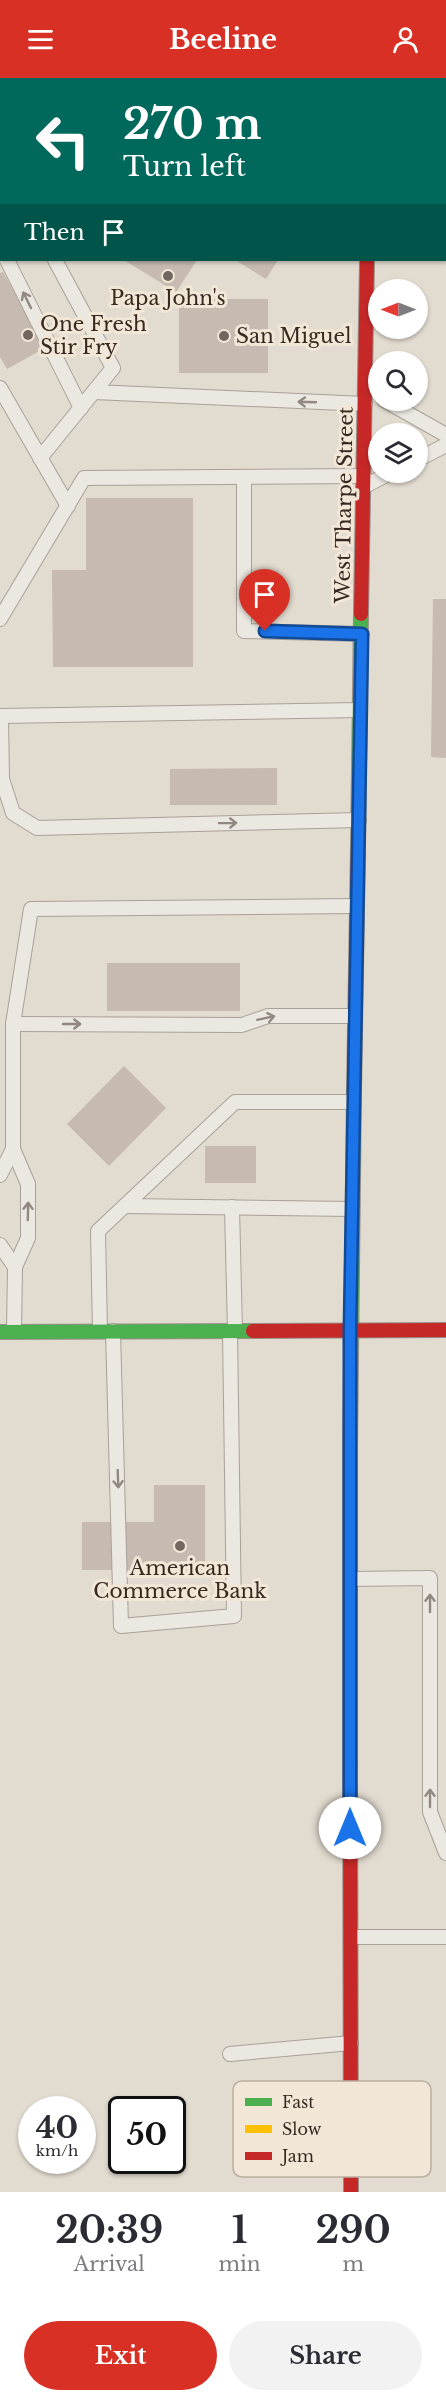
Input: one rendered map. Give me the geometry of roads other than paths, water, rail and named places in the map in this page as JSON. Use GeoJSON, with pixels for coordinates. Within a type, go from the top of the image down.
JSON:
{"type":"FeatureCollection","features":[{"type":"Feature","properties":{"kind":"main road","name":"West Tharpe Street"},"geometry":{"type":"LineString","coordinates":[[368,261],[369,351]]}},
{"type":"Feature","properties":{"kind":"main road","name":"West Tharpe Street"},"geometry":{"type":"LineString","coordinates":[[351,2081],[350,1330],[364,481],[369,411]]}},
{"type":"Feature","properties":{"kind":"main road"},"geometry":{"type":"LineString","coordinates":[[7,1332],[446,1330]]}},
{"type":"Feature","properties":{"kind":"lane"},"geometry":{"type":"LineString","coordinates":[[8,261],[81,408]]}},
{"type":"Feature","properties":{"kind":"lane"},"geometry":{"type":"LineString","coordinates":[[40,458],[114,368],[56,261]]}},
{"type":"Feature","properties":{"kind":"lane"},"geometry":{"type":"LineString","coordinates":[[0,388],[68,506]]}},
{"type":"Feature","properties":{"kind":"lane"},"geometry":{"type":"LineString","coordinates":[[94,392],[368,398]]}},
{"type":"Feature","properties":{"kind":"lane"},"geometry":{"type":"LineString","coordinates":[[403,411],[446,435]]}},
{"type":"Feature","properties":{"kind":"lane"},"geometry":{"type":"LineString","coordinates":[[428,454],[446,445]]}},
{"type":"Feature","properties":{"kind":"lane"},"geometry":{"type":"LineString","coordinates":[[0,619],[84,478],[244,477],[368,480]]}},
{"type":"Feature","properties":{"kind":"lane"},"geometry":{"type":"LineString","coordinates":[[244,477],[244,631],[362,634]]}},
{"type":"Feature","properties":{"kind":"lane"},"geometry":{"type":"LineString","coordinates":[[358,820],[37,828],[13,813],[2,779],[0,716],[360,710]]}},
{"type":"Feature","properties":{"kind":"lane"},"geometry":{"type":"LineString","coordinates":[[7,1332],[15,1267],[28,1238],[28,1184],[13,1149],[13,1024],[31,909],[357,906]]}},
{"type":"Feature","properties":{"kind":"lane"},"geometry":{"type":"LineString","coordinates":[[13,1024],[242,1025],[268,1016],[355,1016]]}},
{"type":"Feature","properties":{"kind":"lane"},"geometry":{"type":"LineString","coordinates":[[232,1207],[234,1616],[121,1626],[116,1421],[98,1231],[235,1102],[354,1102]]}},
{"type":"Feature","properties":{"kind":"lane"},"geometry":{"type":"LineString","coordinates":[[0,1175],[13,1149]]}},
{"type":"Feature","properties":{"kind":"lane"},"geometry":{"type":"LineString","coordinates":[[125,1206],[352,1209]]}},
{"type":"Feature","properties":{"kind":"lane"},"geometry":{"type":"LineString","coordinates":[[0,1245],[15,1267]]}},
{"type":"Feature","properties":{"kind":"lane"},"geometry":{"type":"LineString","coordinates":[[350,1579],[429,1578],[429,1812],[446,1853]]}},
{"type":"Feature","properties":{"kind":"lane"},"geometry":{"type":"LineString","coordinates":[[351,1937],[446,1937]]}},
{"type":"Feature","properties":{"kind":"lane"},"geometry":{"type":"LineString","coordinates":[[230,2054],[351,2043]]}},
{"type":"Feature","properties":{"kind":"place","name":"Papa John's"},"geometry":{"type":"Point","coordinates":[168,276]}},
{"type":"Feature","properties":{"kind":"place","name":"One Fresh Stir Fry"},"geometry":{"type":"Point","coordinates":[28,335]}},
{"type":"Feature","properties":{"kind":"place","name":"San Miguel"},"geometry":{"type":"Point","coordinates":[224,336]}},
{"type":"Feature","properties":{"kind":"place","name":"American Commerce Bank"},"geometry":{"type":"Point","coordinates":[180,1546]}}]}
